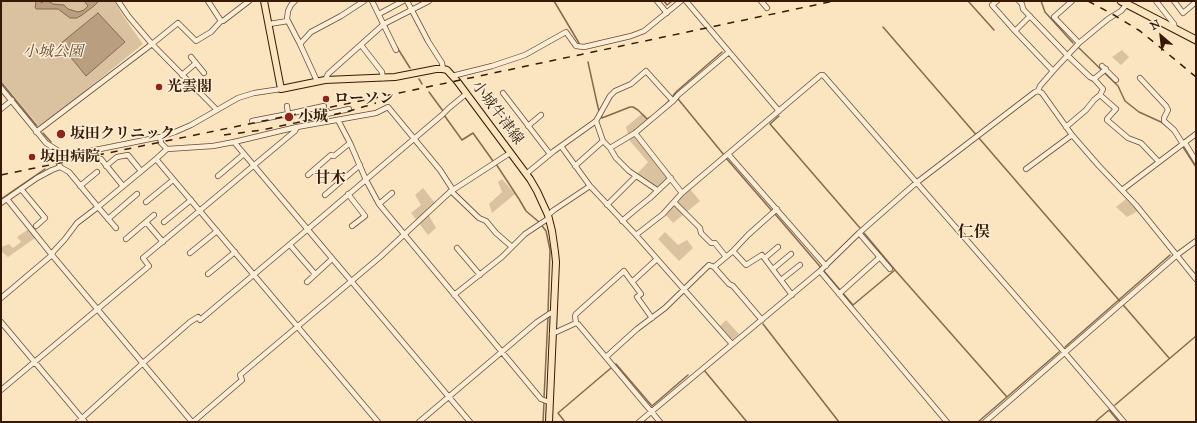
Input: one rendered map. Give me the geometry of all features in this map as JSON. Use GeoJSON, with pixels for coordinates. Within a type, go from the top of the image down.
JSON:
{"type":"FeatureCollection","features":[{"type":"Feature","properties":{"kind":"highway"},"geometry":{"type":"LineString","coordinates":[[1124,3],[1196,40]]}},
{"type":"Feature","properties":{"kind":"main road"},"geometry":{"type":"LineString","coordinates":[[264,1],[281,89],[317,81],[395,77],[443,69]]}},
{"type":"Feature","properties":{"kind":"main road","name":"小城牛津線"},"geometry":{"type":"LineString","coordinates":[[443,69],[447,70],[452,76],[526,174],[538,192],[548,216],[555,252],[549,314],[552,334],[546,401],[548,422]]}},
{"type":"Feature","properties":{"kind":"street"},"geometry":{"type":"LineString","coordinates":[[118,1],[129,17],[152,44],[217,110]]}},
{"type":"Feature","properties":{"kind":"street"},"geometry":{"type":"LineString","coordinates":[[208,1],[221,21]]}},
{"type":"Feature","properties":{"kind":"street"},"geometry":{"type":"LineString","coordinates":[[36,132],[178,23],[196,41],[211,32],[221,21],[250,1]]}},
{"type":"Feature","properties":{"kind":"street"},"geometry":{"type":"LineString","coordinates":[[295,1],[288,11],[288,21],[317,81]]}},
{"type":"Feature","properties":{"kind":"street"},"geometry":{"type":"LineString","coordinates":[[300,44],[311,32],[341,16],[364,1]]}},
{"type":"Feature","properties":{"kind":"street"},"geometry":{"type":"LineString","coordinates":[[372,1],[385,24],[396,50]]}},
{"type":"Feature","properties":{"kind":"street"},"geometry":{"type":"LineString","coordinates":[[379,14],[403,1]]}},
{"type":"Feature","properties":{"kind":"street"},"geometry":{"type":"LineString","coordinates":[[407,1],[442,63],[443,69]]}},
{"type":"Feature","properties":{"kind":"street"},"geometry":{"type":"LineString","coordinates":[[326,80],[328,74],[385,24],[411,9],[429,1]]}},
{"type":"Feature","properties":{"kind":"street"},"geometry":{"type":"LineString","coordinates":[[657,1],[667,12]]}},
{"type":"Feature","properties":{"kind":"street"},"geometry":{"type":"LineString","coordinates":[[452,76],[492,66],[525,55],[566,32],[576,46],[584,47],[631,36],[644,31],[681,1]]}},
{"type":"Feature","properties":{"kind":"street"},"geometry":{"type":"LineString","coordinates":[[686,1],[778,111]]}},
{"type":"Feature","properties":{"kind":"street"},"geometry":{"type":"LineString","coordinates":[[761,1],[767,8]]}},
{"type":"Feature","properties":{"kind":"street"},"geometry":{"type":"LineString","coordinates":[[988,1],[1052,71]]}},
{"type":"Feature","properties":{"kind":"street"},"geometry":{"type":"LineString","coordinates":[[992,5],[997,1]]}},
{"type":"Feature","properties":{"kind":"street"},"geometry":{"type":"LineString","coordinates":[[1019,1],[1022,4],[1023,9],[1067,55],[1094,79],[1103,90],[1086,110],[1066,127]]}},
{"type":"Feature","properties":{"kind":"street"},"geometry":{"type":"LineString","coordinates":[[1072,1],[1054,17],[1079,43]]}},
{"type":"Feature","properties":{"kind":"street"},"geometry":{"type":"LineString","coordinates":[[1156,1],[1174,24],[1175,29]]}},
{"type":"Feature","properties":{"kind":"street"},"geometry":{"type":"LineString","coordinates":[[1174,1],[1183,13],[1196,2]]}},
{"type":"Feature","properties":{"kind":"street"},"geometry":{"type":"LineString","coordinates":[[639,422],[826,266],[859,233],[916,183],[1038,91],[1040,86],[1052,71],[1067,55],[1108,18],[1121,11],[1124,3]]}},
{"type":"Feature","properties":{"kind":"street"},"geometry":{"type":"LineString","coordinates":[[1015,32],[1030,16]]}},
{"type":"Feature","properties":{"kind":"street"},"geometry":{"type":"LineString","coordinates":[[268,24],[288,21]]}},
{"type":"Feature","properties":{"kind":"street"},"geometry":{"type":"LineString","coordinates":[[361,45],[382,72],[383,78]]}},
{"type":"Feature","properties":{"kind":"street"},"geometry":{"type":"LineString","coordinates":[[610,148],[635,133],[672,99],[729,52]]}},
{"type":"Feature","properties":{"kind":"street"},"geometry":{"type":"LineString","coordinates":[[191,57],[204,72]]}},
{"type":"Feature","properties":{"kind":"street"},"geometry":{"type":"LineString","coordinates":[[182,74],[196,63]]}},
{"type":"Feature","properties":{"kind":"street"},"geometry":{"type":"LineString","coordinates":[[1094,79],[1103,69],[1116,80]]}},
{"type":"Feature","properties":{"kind":"street"},"geometry":{"type":"LineString","coordinates":[[526,174],[597,118],[610,96],[616,91],[631,84],[646,71],[672,99]]}},
{"type":"Feature","properties":{"kind":"street"},"geometry":{"type":"LineString","coordinates":[[636,235],[663,214],[682,193],[821,75],[823,75],[1124,422]]}},
{"type":"Feature","properties":{"kind":"street"},"geometry":{"type":"LineString","coordinates":[[1140,78],[1166,106],[1168,110],[1164,121],[1174,130],[1196,161]]}},
{"type":"Feature","properties":{"kind":"street"},"geometry":{"type":"LineString","coordinates":[[1,88],[50,147],[63,154],[70,155],[160,137],[185,127],[238,98],[281,89]]}},
{"type":"Feature","properties":{"kind":"street"},"geometry":{"type":"LineString","coordinates":[[1038,91],[1042,93],[1072,135],[1136,205],[1196,279]]}},
{"type":"Feature","properties":{"kind":"street"},"geometry":{"type":"LineString","coordinates":[[503,93],[550,154]]}},
{"type":"Feature","properties":{"kind":"street"},"geometry":{"type":"LineString","coordinates":[[1,322],[82,421],[143,363],[190,322],[198,317],[200,320],[466,94]]}},
{"type":"Feature","properties":{"kind":"street"},"geometry":{"type":"LineString","coordinates":[[1100,94],[1116,109],[1107,120],[1128,138],[1141,143],[1160,162]]}},
{"type":"Feature","properties":{"kind":"street"},"geometry":{"type":"LineString","coordinates":[[1,109],[12,100]]}},
{"type":"Feature","properties":{"kind":"street"},"geometry":{"type":"LineString","coordinates":[[287,106],[288,113]]}},
{"type":"Feature","properties":{"kind":"street"},"geometry":{"type":"LineString","coordinates":[[1,298],[52,255],[77,223],[167,149],[213,146],[297,127],[376,113],[388,107],[440,170],[452,191],[480,218],[486,221],[496,233],[512,247]]}},
{"type":"Feature","properties":{"kind":"street"},"geometry":{"type":"LineString","coordinates":[[252,121],[310,108],[326,110],[349,109]]}},
{"type":"Feature","properties":{"kind":"street"},"geometry":{"type":"LineString","coordinates":[[304,119],[326,110]]}},
{"type":"Feature","properties":{"kind":"street"},"geometry":{"type":"LineString","coordinates":[[528,126],[541,115]]}},
{"type":"Feature","properties":{"kind":"street"},"geometry":{"type":"LineString","coordinates":[[597,118],[603,141],[610,148],[616,158],[629,171],[657,190]]}},
{"type":"Feature","properties":{"kind":"street"},"geometry":{"type":"LineString","coordinates":[[338,120],[379,204],[502,352],[546,401]]}},
{"type":"Feature","properties":{"kind":"street"},"geometry":{"type":"LineString","coordinates":[[1,390],[149,266],[143,258],[200,212],[295,131],[297,127]]}},
{"type":"Feature","properties":{"kind":"street"},"geometry":{"type":"LineString","coordinates":[[635,133],[682,193]]}},
{"type":"Feature","properties":{"kind":"street"},"geometry":{"type":"LineString","coordinates":[[1122,190],[1196,134]]}},
{"type":"Feature","properties":{"kind":"street"},"geometry":{"type":"LineString","coordinates":[[1026,169],[1072,135]]}},
{"type":"Feature","properties":{"kind":"street"},"geometry":{"type":"LineString","coordinates":[[160,137],[161,143],[167,149]]}},
{"type":"Feature","properties":{"kind":"street"},"geometry":{"type":"LineString","coordinates":[[575,166],[603,141]]}},
{"type":"Feature","properties":{"kind":"street"},"geometry":{"type":"LineString","coordinates":[[234,142],[470,422]]}},
{"type":"Feature","properties":{"kind":"street"},"geometry":{"type":"LineString","coordinates":[[308,175],[331,155],[334,156],[350,143]]}},
{"type":"Feature","properties":{"kind":"street"},"geometry":{"type":"LineString","coordinates":[[561,146],[590,186],[658,259],[732,344]]}},
{"type":"Feature","properties":{"kind":"street"},"geometry":{"type":"LineString","coordinates":[[7,199],[97,309],[193,422],[242,380],[240,375],[351,282],[452,191],[510,153]]}},
{"type":"Feature","properties":{"kind":"street"},"geometry":{"type":"LineString","coordinates":[[60,167],[59,163],[63,154]]}},
{"type":"Feature","properties":{"kind":"street"},"geometry":{"type":"LineString","coordinates":[[218,176],[244,154]]}},
{"type":"Feature","properties":{"kind":"street"},"geometry":{"type":"LineString","coordinates":[[728,154],[826,266]]}},
{"type":"Feature","properties":{"kind":"street"},"geometry":{"type":"LineString","coordinates":[[106,166],[117,157],[128,155],[141,171]]}},
{"type":"Feature","properties":{"kind":"street"},"geometry":{"type":"LineString","coordinates":[[101,159],[123,186]]}},
{"type":"Feature","properties":{"kind":"street"},"geometry":{"type":"LineString","coordinates":[[156,159],[378,422]]}},
{"type":"Feature","properties":{"kind":"street"},"geometry":{"type":"LineString","coordinates":[[325,195],[360,165]]}},
{"type":"Feature","properties":{"kind":"street"},"geometry":{"type":"LineString","coordinates":[[1,203],[52,170],[60,167],[69,172],[116,228]]}},
{"type":"Feature","properties":{"kind":"street"},"geometry":{"type":"LineString","coordinates":[[80,186],[97,172]]}},
{"type":"Feature","properties":{"kind":"street"},"geometry":{"type":"LineString","coordinates":[[607,205],[636,176]]}},
{"type":"Feature","properties":{"kind":"street"},"geometry":{"type":"LineString","coordinates":[[622,220],[650,198],[671,178]]}},
{"type":"Feature","properties":{"kind":"street"},"geometry":{"type":"LineString","coordinates":[[146,202],[174,180]]}},
{"type":"Feature","properties":{"kind":"street"},"geometry":{"type":"LineString","coordinates":[[454,295],[502,257],[525,234],[554,210],[590,186]]}},
{"type":"Feature","properties":{"kind":"street"},"geometry":{"type":"LineString","coordinates":[[21,189],[45,218],[36,226]]}},
{"type":"Feature","properties":{"kind":"street"},"geometry":{"type":"LineString","coordinates":[[379,204],[392,193]]}},
{"type":"Feature","properties":{"kind":"street"},"geometry":{"type":"LineString","coordinates":[[108,219],[137,194]]}},
{"type":"Feature","properties":{"kind":"street"},"geometry":{"type":"LineString","coordinates":[[348,194],[365,216],[352,226]]}},
{"type":"Feature","properties":{"kind":"street"},"geometry":{"type":"LineString","coordinates":[[164,222],[190,200]]}},
{"type":"Feature","properties":{"kind":"street"},"geometry":{"type":"LineString","coordinates":[[674,202],[700,228],[701,233],[711,243],[715,243],[726,257]]}},
{"type":"Feature","properties":{"kind":"street"},"geometry":{"type":"LineString","coordinates":[[714,267],[733,251],[776,209]]}},
{"type":"Feature","properties":{"kind":"street"},"geometry":{"type":"LineString","coordinates":[[126,239],[154,215]]}},
{"type":"Feature","properties":{"kind":"street"},"geometry":{"type":"LineString","coordinates":[[146,222],[163,242]]}},
{"type":"Feature","properties":{"kind":"street"},"geometry":{"type":"LineString","coordinates":[[190,253],[217,231]]}},
{"type":"Feature","properties":{"kind":"street"},"geometry":{"type":"LineString","coordinates":[[859,233],[890,269]]}},
{"type":"Feature","properties":{"kind":"street"},"geometry":{"type":"LineString","coordinates":[[985,422],[1177,255],[1196,242]]}},
{"type":"Feature","properties":{"kind":"street"},"geometry":{"type":"LineString","coordinates":[[290,245],[315,274]]}},
{"type":"Feature","properties":{"kind":"street"},"geometry":{"type":"LineString","coordinates":[[765,258],[778,247]]}},
{"type":"Feature","properties":{"kind":"street"},"geometry":{"type":"LineString","coordinates":[[456,248],[480,275]]}},
{"type":"Feature","properties":{"kind":"street"},"geometry":{"type":"LineString","coordinates":[[733,251],[746,265],[762,254],[792,295]]}},
{"type":"Feature","properties":{"kind":"street"},"geometry":{"type":"LineString","coordinates":[[208,274],[235,252]]}},
{"type":"Feature","properties":{"kind":"street"},"geometry":{"type":"LineString","coordinates":[[773,269],[791,254]]}},
{"type":"Feature","properties":{"kind":"street"},"geometry":{"type":"LineString","coordinates":[[839,294],[880,258]]}},
{"type":"Feature","properties":{"kind":"street"},"geometry":{"type":"LineString","coordinates":[[307,282],[332,259]]}},
{"type":"Feature","properties":{"kind":"street"},"geometry":{"type":"LineString","coordinates":[[632,282],[658,259]]}},
{"type":"Feature","properties":{"kind":"street"},"geometry":{"type":"LineString","coordinates":[[781,280],[800,264]]}},
{"type":"Feature","properties":{"kind":"street"},"geometry":{"type":"LineString","coordinates":[[606,357],[637,329],[665,308],[709,265],[714,267],[729,284],[734,286],[762,320]]}},
{"type":"Feature","properties":{"kind":"street"},"geometry":{"type":"LineString","coordinates":[[652,318],[637,297],[641,294],[624,271],[575,316],[576,322],[660,422]]}},
{"type":"Feature","properties":{"kind":"street"},"geometry":{"type":"LineString","coordinates":[[820,271],[948,422]]}},
{"type":"Feature","properties":{"kind":"street"},"geometry":{"type":"LineString","coordinates":[[419,422],[549,314]]}},
{"type":"Feature","properties":{"kind":"street"},"geometry":{"type":"LineString","coordinates":[[552,334],[576,322]]}},
{"type":"Feature","properties":{"kind":"green space","name":"小城公園"},"geometry":{"type":"Polygon","coordinates":[[[1,1],[114,1],[143,44],[73,101],[39,126],[1,80],[1,1]]]}},
{"type":"Feature","properties":{"kind":"green space"},"geometry":{"type":"Polygon","coordinates":[[[1122,50],[1129,57],[1121,65],[1112,57],[1122,50]]]}},
{"type":"Feature","properties":{"kind":"green space"},"geometry":{"type":"Polygon","coordinates":[[[643,113],[652,122],[639,134],[671,174],[657,188],[637,174],[648,162],[630,141],[626,127],[643,113]]]}},
{"type":"Feature","properties":{"kind":"green space"},"geometry":{"type":"Polygon","coordinates":[[[502,179],[515,194],[492,213],[489,204],[502,192],[498,182],[502,179]]]}},
{"type":"Feature","properties":{"kind":"green space"},"geometry":{"type":"Polygon","coordinates":[[[423,188],[435,203],[427,212],[436,228],[428,235],[411,213],[421,205],[415,195],[423,188]]]}},
{"type":"Feature","properties":{"kind":"green space"},"geometry":{"type":"Polygon","coordinates":[[[690,189],[700,201],[673,223],[666,215],[690,189]]]}},
{"type":"Feature","properties":{"kind":"green space"},"geometry":{"type":"Polygon","coordinates":[[[1126,199],[1138,211],[1127,217],[1116,207],[1126,199]]]}},
{"type":"Feature","properties":{"kind":"green space"},"geometry":{"type":"Polygon","coordinates":[[[29,229],[35,238],[8,257],[1,251],[1,247],[9,244],[13,248],[21,242],[17,237],[29,229]]]}},
{"type":"Feature","properties":{"kind":"green space"},"geometry":{"type":"Polygon","coordinates":[[[665,232],[678,245],[687,240],[693,248],[679,261],[658,239],[665,232]]]}},
{"type":"Feature","properties":{"kind":"green space"},"geometry":{"type":"Polygon","coordinates":[[[726,320],[739,334],[732,340],[720,326],[726,320]]]}},
{"type":"Feature","properties":{"kind":"shaded area"},"geometry":{"type":"Polygon","coordinates":[[[34,1],[39,1],[42,3],[44,1],[48,1],[53,4],[64,5],[68,9],[78,12],[84,10],[88,6],[84,1],[99,1],[77,18],[70,18],[58,9],[36,9],[36,3],[34,1]]]}},
{"type":"Feature","properties":{"kind":"shaded area"},"geometry":{"type":"Polygon","coordinates":[[[98,13],[125,42],[86,76],[60,44],[98,13]]]}},
{"type":"Feature","properties":{"kind":"waterway"},"geometry":{"type":"LineString","coordinates":[[554,1],[579,43]]}},
{"type":"Feature","properties":{"kind":"waterway"},"geometry":{"type":"LineString","coordinates":[[664,1],[667,5],[672,1]]}},
{"type":"Feature","properties":{"kind":"waterway"},"geometry":{"type":"LineString","coordinates":[[968,1],[994,30]]}},
{"type":"Feature","properties":{"kind":"waterway"},"geometry":{"type":"LineString","coordinates":[[1041,1],[1045,12],[1073,43]]}},
{"type":"Feature","properties":{"kind":"waterway"},"geometry":{"type":"LineString","coordinates":[[883,27],[1169,358]]}},
{"type":"Feature","properties":{"kind":"waterway"},"geometry":{"type":"LineString","coordinates":[[395,44],[410,68]]}},
{"type":"Feature","properties":{"kind":"waterway"},"geometry":{"type":"LineString","coordinates":[[1079,48],[1118,86],[1125,101],[1139,112],[1161,122],[1170,129]]}},
{"type":"Feature","properties":{"kind":"waterway"},"geometry":{"type":"LineString","coordinates":[[657,112],[677,91],[722,52]]}},
{"type":"Feature","properties":{"kind":"waterway"},"geometry":{"type":"LineString","coordinates":[[588,62],[599,111]]}},
{"type":"Feature","properties":{"kind":"waterway"},"geometry":{"type":"LineString","coordinates":[[419,79],[422,84]]}},
{"type":"Feature","properties":{"kind":"waterway"},"geometry":{"type":"LineString","coordinates":[[1,82],[37,126]]}},
{"type":"Feature","properties":{"kind":"waterway"},"geometry":{"type":"LineString","coordinates":[[429,92],[443,111]]}},
{"type":"Feature","properties":{"kind":"waterway"},"geometry":{"type":"LineString","coordinates":[[674,94],[724,155]]}},
{"type":"Feature","properties":{"kind":"waterway"},"geometry":{"type":"LineString","coordinates":[[601,114],[602,118],[633,107],[647,119],[651,117]]}},
{"type":"Feature","properties":{"kind":"waterway"},"geometry":{"type":"LineString","coordinates":[[444,115],[462,140],[473,133],[493,161]]}},
{"type":"Feature","properties":{"kind":"waterway"},"geometry":{"type":"LineString","coordinates":[[779,116],[770,124],[860,228]]}},
{"type":"Feature","properties":{"kind":"waterway"},"geometry":{"type":"LineString","coordinates":[[43,133],[51,142]]}},
{"type":"Feature","properties":{"kind":"waterway"},"geometry":{"type":"LineString","coordinates":[[1183,147],[1196,167]]}},
{"type":"Feature","properties":{"kind":"waterway"},"geometry":{"type":"LineString","coordinates":[[52,161],[58,156]]}},
{"type":"Feature","properties":{"kind":"waterway"},"geometry":{"type":"LineString","coordinates":[[726,158],[772,211]]}},
{"type":"Feature","properties":{"kind":"waterway"},"geometry":{"type":"LineString","coordinates":[[496,164],[526,211],[539,222],[546,231],[550,250],[548,312]]}},
{"type":"Feature","properties":{"kind":"waterway"},"geometry":{"type":"LineString","coordinates":[[1,199],[45,169]]}},
{"type":"Feature","properties":{"kind":"waterway"},"geometry":{"type":"LineString","coordinates":[[775,214],[853,305],[895,270],[1007,397]]}},
{"type":"Feature","properties":{"kind":"waterway"},"geometry":{"type":"LineString","coordinates":[[864,233],[895,270]]}},
{"type":"Feature","properties":{"kind":"waterway"},"geometry":{"type":"LineString","coordinates":[[1065,347],[1170,255]]}},
{"type":"Feature","properties":{"kind":"waterway"},"geometry":{"type":"LineString","coordinates":[[544,398],[548,316]]}},
{"type":"Feature","properties":{"kind":"waterway"},"geometry":{"type":"LineString","coordinates":[[763,324],[839,422]]}},
{"type":"Feature","properties":{"kind":"waterway"},"geometry":{"type":"LineString","coordinates":[[1115,405],[1196,336]]}},
{"type":"Feature","properties":{"kind":"waterway"},"geometry":{"type":"LineString","coordinates":[[978,422],[1059,352]]}},
{"type":"Feature","properties":{"kind":"waterway"},"geometry":{"type":"LineString","coordinates":[[616,364],[652,406],[688,375]]}},
{"type":"Feature","properties":{"kind":"waterway"},"geometry":{"type":"LineString","coordinates":[[565,422],[558,413],[611,368]]}},
{"type":"Feature","properties":{"kind":"waterway"},"geometry":{"type":"LineString","coordinates":[[704,370],[747,422]]}},
{"type":"Feature","properties":{"kind":"waterway"},"geometry":{"type":"LineString","coordinates":[[543,422],[544,402]]}},
{"type":"Feature","properties":{"kind":"waterway"},"geometry":{"type":"LineString","coordinates":[[1095,422],[1109,410],[1119,422]]}},
{"type":"Feature","properties":{"kind":"railway"},"geometry":{"type":"LineString","coordinates":[[1,175],[834,1]]}},
{"type":"Feature","properties":{"kind":"railway"},"geometry":{"type":"LineString","coordinates":[[1088,1],[1140,31],[1196,77]]}},
{"type":"Feature","properties":{"kind":"railway"},"geometry":{"type":"LineString","coordinates":[[224,135],[262,130],[346,112],[376,103]]}},
{"type":"Feature","properties":{"kind":"place","name":"光雲閣"},"geometry":{"type":"Point","coordinates":[159,87]}},
{"type":"Feature","properties":{"kind":"place","name":"ローソン"},"geometry":{"type":"Point","coordinates":[326,99]}},
{"type":"Feature","properties":{"kind":"place","name":"小城"},"geometry":{"type":"Point","coordinates":[289,117]}},
{"type":"Feature","properties":{"kind":"place","name":"坂田クリニック"},"geometry":{"type":"Point","coordinates":[61,134]}},
{"type":"Feature","properties":{"kind":"place","name":"坂田病院"},"geometry":{"type":"Point","coordinates":[32,157]}},
{"type":"Feature","properties":{"kind":"district","name":"甘木"},"geometry":{"type":"Point","coordinates":[330,179]}},
{"type":"Feature","properties":{"kind":"district","name":"仁俣"},"geometry":{"type":"Point","coordinates":[974,233]}}]}
